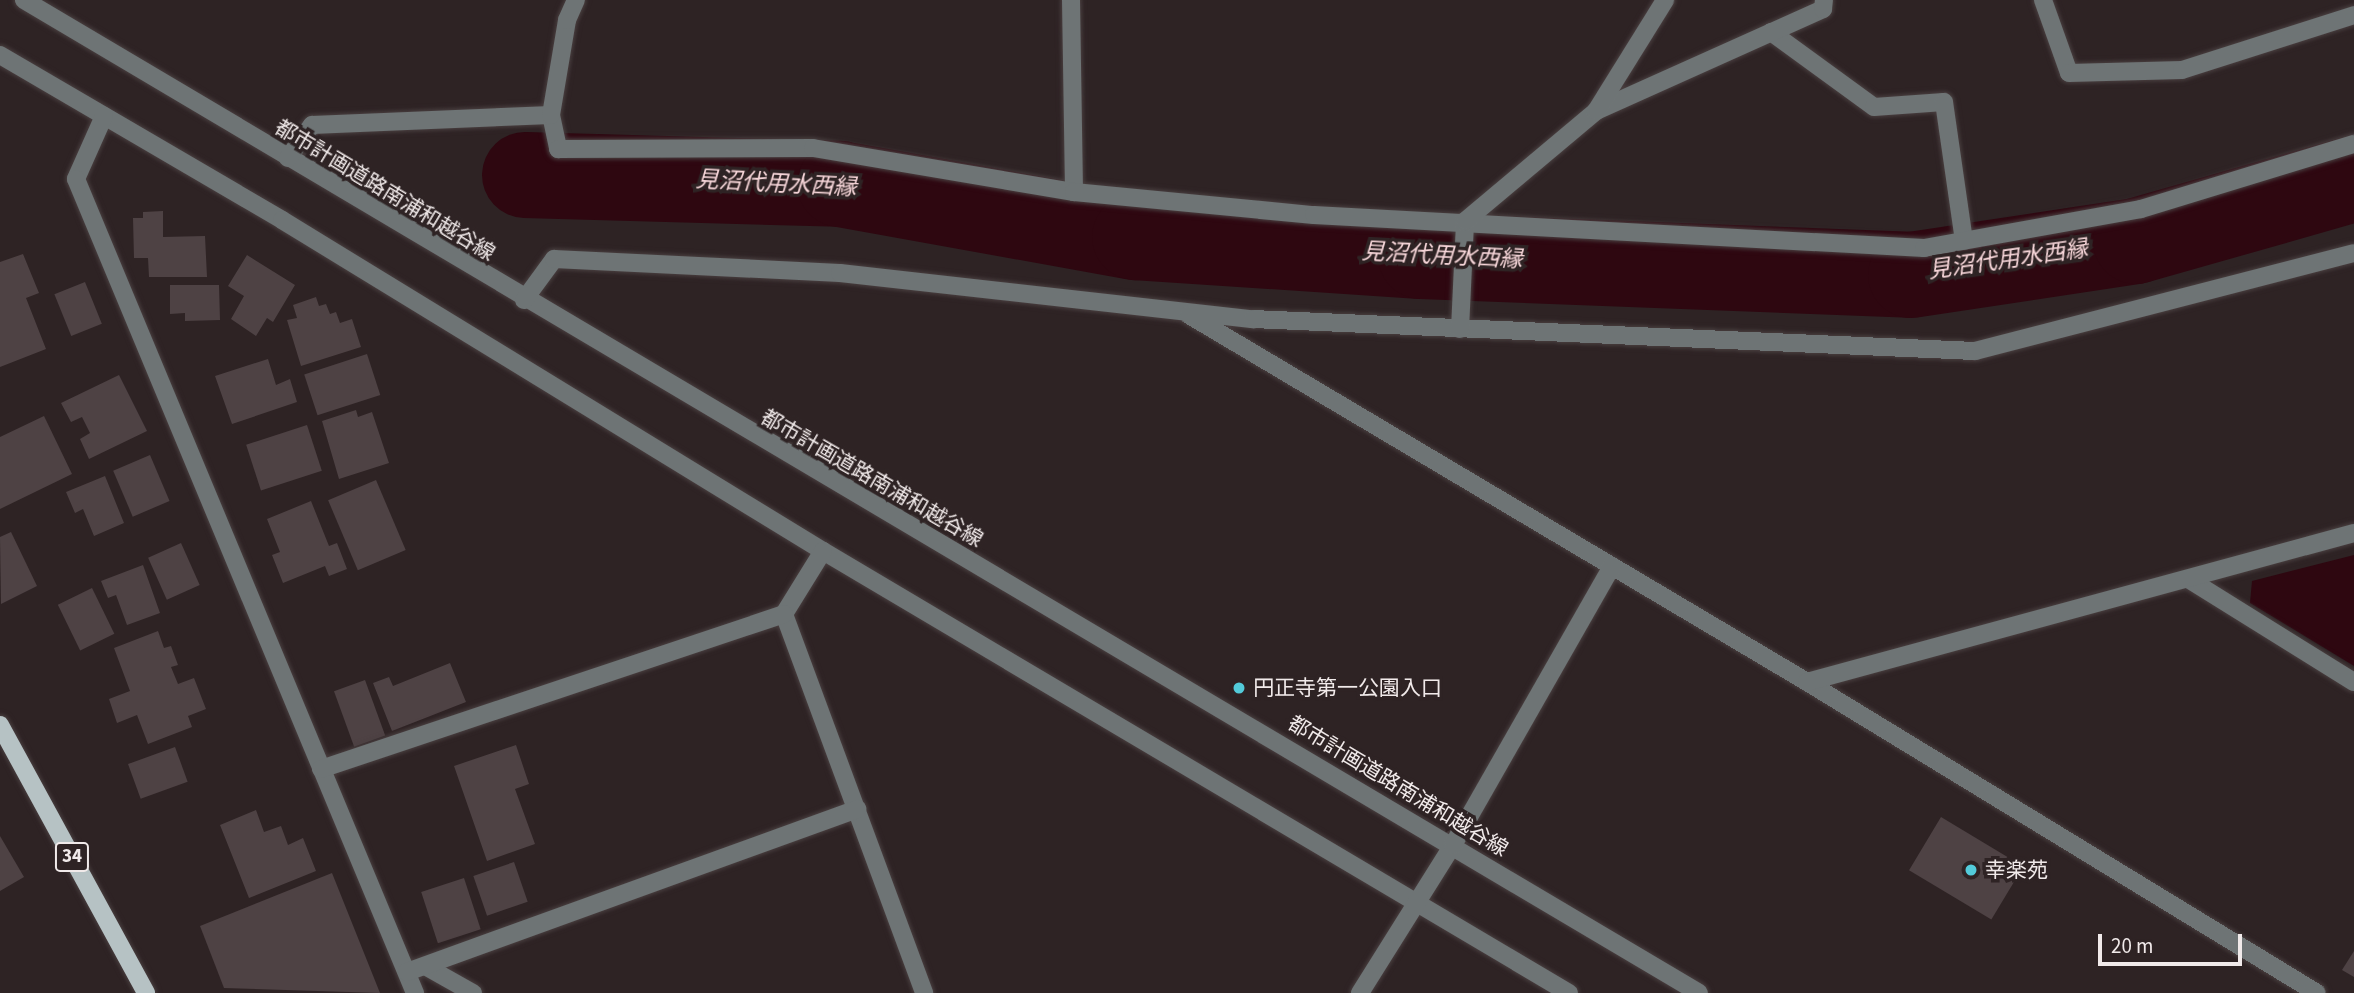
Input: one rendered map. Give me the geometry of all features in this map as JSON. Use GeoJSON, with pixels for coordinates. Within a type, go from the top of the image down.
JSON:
{"type":"FeatureCollection","features":[{"type":"Feature","properties":{"kind":"main road","name":"34"},"geometry":{"type":"LineString","coordinates":[[0,725],[145,991]]}},
{"type":"Feature","properties":{"kind":"street","name":"都市計画道路南浦和越谷線"},"geometry":{"type":"LineString","coordinates":[[24,0],[524,300],[1699,993]]}},
{"type":"Feature","properties":{"kind":"street"},"geometry":{"type":"LineString","coordinates":[[576,0],[567,20],[551,115],[558,149],[813,148],[1074,191],[1314,215],[1465,221],[1924,248],[2141,209],[2354,144]]}},
{"type":"Feature","properties":{"kind":"street"},"geometry":{"type":"LineString","coordinates":[[1071,0],[1074,191]]}},
{"type":"Feature","properties":{"kind":"street"},"geometry":{"type":"LineString","coordinates":[[1596,111],[1665,0]]}},
{"type":"Feature","properties":{"kind":"street"},"geometry":{"type":"LineString","coordinates":[[1460,329],[1465,221],[1596,111],[1823,9],[1824,0]]}},
{"type":"Feature","properties":{"kind":"street"},"geometry":{"type":"LineString","coordinates":[[2043,0],[2069,73],[2182,70],[2354,15]]}},
{"type":"Feature","properties":{"kind":"street"},"geometry":{"type":"LineString","coordinates":[[1771,32],[1874,107],[1944,102],[1965,241]]}},
{"type":"Feature","properties":{"kind":"street"},"geometry":{"type":"LineString","coordinates":[[0,55],[823,551],[1569,993]]}},
{"type":"Feature","properties":{"kind":"street"},"geometry":{"type":"LineString","coordinates":[[288,158],[312,125],[551,115]]}},
{"type":"Feature","properties":{"kind":"street"},"geometry":{"type":"LineString","coordinates":[[104,116],[76,180],[415,993]]}},
{"type":"Feature","properties":{"kind":"street"},"geometry":{"type":"LineString","coordinates":[[524,300],[554,259],[840,273],[1183,312],[1460,329],[1975,351],[2354,253]]}},
{"type":"Feature","properties":{"kind":"street"},"geometry":{"type":"LineString","coordinates":[[1183,312],[1807,682],[2317,993]]}},
{"type":"Feature","properties":{"kind":"street"},"geometry":{"type":"LineString","coordinates":[[1807,682],[2190,580],[2354,533]]}},
{"type":"Feature","properties":{"kind":"street"},"geometry":{"type":"LineString","coordinates":[[321,769],[784,614],[823,551]]}},
{"type":"Feature","properties":{"kind":"street"},"geometry":{"type":"LineString","coordinates":[[1360,993],[1452,845],[1612,566]]}},
{"type":"Feature","properties":{"kind":"street"},"geometry":{"type":"LineString","coordinates":[[2190,580],[2354,682]]}},
{"type":"Feature","properties":{"kind":"street"},"geometry":{"type":"LineString","coordinates":[[784,614],[924,993]]}},
{"type":"Feature","properties":{"kind":"street"},"geometry":{"type":"LineString","coordinates":[[407,972],[857,809]]}},
{"type":"Feature","properties":{"kind":"street"},"geometry":{"type":"LineString","coordinates":[[425,966],[473,993]]}},
{"type":"Feature","properties":{"kind":"shaded area"},"geometry":{"type":"Polygon","coordinates":[[[2354,555],[2354,666],[2250,603],[2252,581],[2354,555]]]}},
{"type":"Feature","properties":{"kind":"building"},"geometry":{"type":"Polygon","coordinates":[[[163,211],[163,237],[205,236],[207,277],[149,277],[148,258],[134,258],[133,218],[143,218],[143,212],[163,211]]]}},
{"type":"Feature","properties":{"kind":"building"},"geometry":{"type":"Polygon","coordinates":[[[23,254],[39,293],[26,298],[46,349],[0,367],[0,262],[23,254]]]}},
{"type":"Feature","properties":{"kind":"building"},"geometry":{"type":"Polygon","coordinates":[[[247,255],[295,285],[273,322],[267,318],[256,336],[231,319],[244,296],[228,286],[247,255]]]}},
{"type":"Feature","properties":{"kind":"building"},"geometry":{"type":"Polygon","coordinates":[[[85,282],[102,324],[71,336],[54,294],[85,282]]]}},
{"type":"Feature","properties":{"kind":"building"},"geometry":{"type":"Polygon","coordinates":[[[170,285],[219,285],[220,320],[185,321],[185,313],[170,314],[170,285]]]}},
{"type":"Feature","properties":{"kind":"building"},"geometry":{"type":"Polygon","coordinates":[[[316,297],[319,306],[326,304],[330,314],[336,312],[340,323],[352,319],[361,347],[301,366],[287,320],[297,318],[293,305],[316,297]]]}},
{"type":"Feature","properties":{"kind":"building"},"geometry":{"type":"Polygon","coordinates":[[[367,354],[380,395],[318,415],[304,374],[367,354]]]}},
{"type":"Feature","properties":{"kind":"building"},"geometry":{"type":"Polygon","coordinates":[[[268,359],[276,385],[290,379],[297,402],[232,424],[215,376],[268,359]]]}},
{"type":"Feature","properties":{"kind":"building"},"geometry":{"type":"Polygon","coordinates":[[[119,375],[147,431],[89,459],[80,439],[90,433],[82,417],[71,422],[61,403],[119,375]]]}},
{"type":"Feature","properties":{"kind":"building"},"geometry":{"type":"Polygon","coordinates":[[[356,410],[358,417],[372,412],[389,463],[339,479],[322,421],[356,410]]]}},
{"type":"Feature","properties":{"kind":"building"},"geometry":{"type":"Polygon","coordinates":[[[44,416],[72,474],[0,509],[0,437],[44,416]]]}},
{"type":"Feature","properties":{"kind":"building"},"geometry":{"type":"Polygon","coordinates":[[[307,425],[322,471],[261,490],[246,445],[307,425]]]}},
{"type":"Feature","properties":{"kind":"building"},"geometry":{"type":"Polygon","coordinates":[[[150,455],[170,501],[133,517],[113,471],[150,455]]]}},
{"type":"Feature","properties":{"kind":"building"},"geometry":{"type":"Polygon","coordinates":[[[105,476],[124,523],[94,536],[83,509],[75,513],[66,492],[105,476]]]}},
{"type":"Feature","properties":{"kind":"building"},"geometry":{"type":"Polygon","coordinates":[[[376,480],[406,550],[358,570],[328,500],[376,480]]]}},
{"type":"Feature","properties":{"kind":"building"},"geometry":{"type":"Polygon","coordinates":[[[311,501],[329,546],[337,543],[347,569],[329,576],[325,566],[283,583],[272,555],[280,552],[267,519],[311,501]]]}},
{"type":"Feature","properties":{"kind":"building"},"geometry":{"type":"Polygon","coordinates":[[[11,532],[37,586],[1,604],[0,537],[11,532]]]}},
{"type":"Feature","properties":{"kind":"building"},"geometry":{"type":"Polygon","coordinates":[[[181,543],[200,585],[167,600],[148,558],[181,543]]]}},
{"type":"Feature","properties":{"kind":"building"},"geometry":{"type":"Polygon","coordinates":[[[143,565],[160,613],[127,625],[116,595],[108,598],[101,581],[143,565]]]}},
{"type":"Feature","properties":{"kind":"building"},"geometry":{"type":"Polygon","coordinates":[[[92,588],[114,634],[80,650],[58,605],[92,588]]]}},
{"type":"Feature","properties":{"kind":"building"},"geometry":{"type":"Polygon","coordinates":[[[158,631],[164,648],[171,646],[178,665],[171,667],[178,684],[194,678],[206,709],[188,716],[192,727],[148,744],[137,715],[117,723],[109,699],[130,691],[114,648],[158,631]]]}},
{"type":"Feature","properties":{"kind":"building"},"geometry":{"type":"Polygon","coordinates":[[[450,663],[466,702],[392,731],[373,683],[389,677],[393,686],[450,663]]]}},
{"type":"Feature","properties":{"kind":"building"},"geometry":{"type":"Polygon","coordinates":[[[365,680],[385,735],[354,747],[334,691],[365,680]]]}},
{"type":"Feature","properties":{"kind":"building"},"geometry":{"type":"Polygon","coordinates":[[[516,745],[529,784],[515,789],[535,844],[487,861],[454,766],[516,745]]]}},
{"type":"Feature","properties":{"kind":"building"},"geometry":{"type":"Polygon","coordinates":[[[175,747],[188,782],[141,799],[128,764],[175,747]]]}},
{"type":"Feature","properties":{"kind":"building"},"geometry":{"type":"Polygon","coordinates":[[[256,810],[264,832],[281,826],[288,845],[303,838],[316,871],[249,898],[220,825],[256,810]]]}},
{"type":"Feature","properties":{"kind":"building"},"geometry":{"type":"Polygon","coordinates":[[[1941,817],[2023,866],[1991,920],[1909,870],[1941,817]]]}},
{"type":"Feature","properties":{"kind":"building"},"geometry":{"type":"Polygon","coordinates":[[[0,836],[24,877],[0,891],[0,836]]]}},
{"type":"Feature","properties":{"kind":"building"},"geometry":{"type":"Polygon","coordinates":[[[514,862],[528,902],[487,916],[473,876],[514,862]]]}},
{"type":"Feature","properties":{"kind":"building"},"geometry":{"type":"Polygon","coordinates":[[[332,873],[380,993],[224,988],[200,926],[332,873]]]}},
{"type":"Feature","properties":{"kind":"building"},"geometry":{"type":"Polygon","coordinates":[[[464,878],[481,929],[438,943],[421,892],[464,878]]]}},
{"type":"Feature","properties":{"kind":"building"},"geometry":{"type":"Polygon","coordinates":[[[2354,951],[2354,977],[2342,970],[2354,951]]]}},
{"type":"Feature","properties":{"kind":"waterway","name":"見沼代用水西縁"},"geometry":{"type":"LineString","coordinates":[[525,175],[840,184],[1135,237],[1421,256],[1911,275],[2136,241],[2354,179]]}},
{"type":"Feature","properties":{"kind":"place","name":"円正寺第一公園入口"},"geometry":{"type":"Point","coordinates":[1239,688]}},
{"type":"Feature","properties":{"kind":"place","name":"幸楽苑"},"geometry":{"type":"Point","coordinates":[1971,870]}}]}
